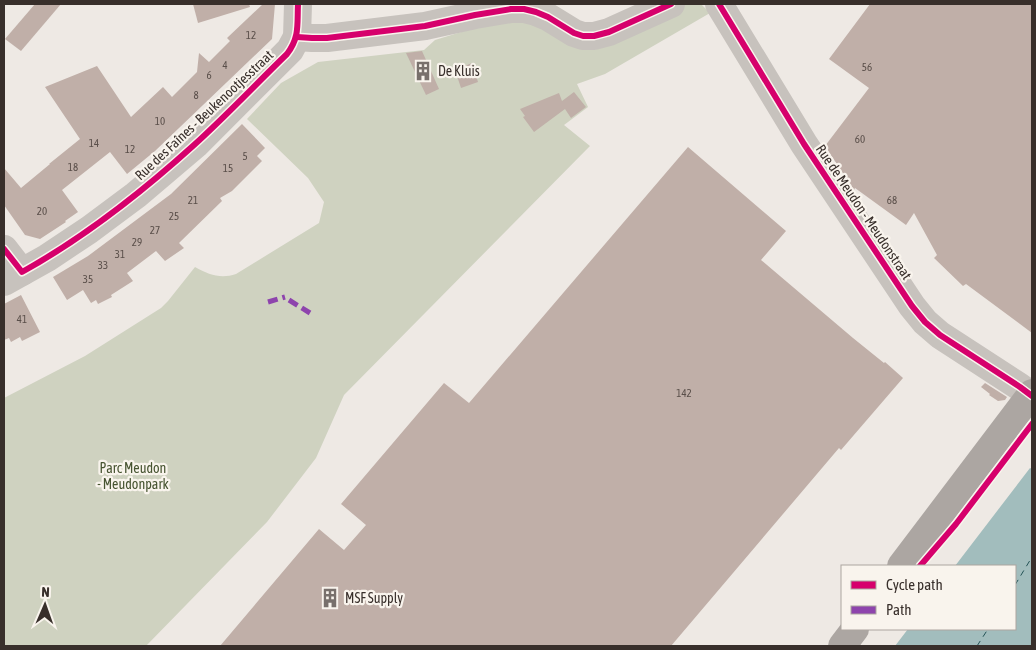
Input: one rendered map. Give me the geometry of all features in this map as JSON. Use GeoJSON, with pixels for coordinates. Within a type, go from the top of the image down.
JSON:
{"type":"FeatureCollection","features":[{"type":"Feature","properties":{"kind":"main road"},"geometry":{"type":"LineString","coordinates":[[903,565],[1032,394]]}},
{"type":"Feature","properties":{"kind":"main road"},"geometry":{"type":"LineString","coordinates":[[842,646],[854,630]]}},
{"type":"Feature","properties":{"kind":"street"},"geometry":{"type":"LineString","coordinates":[[298,4],[297,36],[312,38],[327,38],[425,26],[511,9],[524,9],[536,12],[574,33],[583,36],[594,36],[609,32],[671,4]]}},
{"type":"Feature","properties":{"kind":"street","name":"Rue de Meudon - Meudonstraat"},"geometry":{"type":"LineString","coordinates":[[720,4],[804,144],[925,322],[940,335],[1032,394]]}},
{"type":"Feature","properties":{"kind":"street","name":"Rue des Faînes - Beukenootjesstraat"},"geometry":{"type":"LineString","coordinates":[[13,277],[47,258],[89,230],[168,168],[196,144],[287,54],[297,36]]}},
{"type":"Feature","properties":{"kind":"street"},"geometry":{"type":"LineString","coordinates":[[4,249],[13,277]]}},
{"type":"Feature","properties":{"kind":"green space","name":"Parc Meudon - Meudonpark"},"geometry":{"type":"Polygon","coordinates":[[[678,4],[701,4],[710,13],[605,74],[577,84],[588,107],[564,125],[590,146],[344,395],[316,458],[267,522],[146,646],[4,646],[4,398],[85,356],[161,308],[195,267],[215,275],[236,274],[319,223],[324,202],[308,178],[247,119],[281,83],[318,62],[424,50],[435,40],[518,18],[567,35],[678,4]]]}},
{"type":"Feature","properties":{"kind":"water"},"geometry":{"type":"Polygon","coordinates":[[[1030,468],[1032,469],[1032,646],[895,646],[907,630],[1016,630],[1016,565],[956,565],[1030,468]]]}},
{"type":"Feature","properties":{"kind":"building"},"geometry":{"type":"Polygon","coordinates":[[[35,4],[61,4],[21,51],[5,39],[35,4]]]}},
{"type":"Feature","properties":{"kind":"building"},"geometry":{"type":"Polygon","coordinates":[[[193,4],[249,4],[250,7],[198,23],[193,4]]]}},
{"type":"Feature","properties":{"kind":"building"},"geometry":{"type":"Polygon","coordinates":[[[263,4],[275,4],[272,39],[155,151],[127,174],[110,152],[62,190],[78,212],[40,239],[25,235],[4,205],[4,168],[21,188],[80,139],[45,87],[97,66],[131,117],[163,87],[172,97],[197,72],[199,53],[209,62],[230,41],[227,38],[263,4]]]}},
{"type":"Feature","properties":{"kind":"building"},"geometry":{"type":"Polygon","coordinates":[[[870,4],[1032,4],[1032,333],[966,284],[963,286],[934,258],[937,255],[914,213],[906,225],[855,188],[854,190],[825,146],[869,88],[829,59],[870,4]]]}},
{"type":"Feature","properties":{"kind":"building","name":"De Kluis"},"geometry":{"type":"Polygon","coordinates":[[[422,51],[439,89],[426,95],[406,53],[422,51]]]}},
{"type":"Feature","properties":{"kind":"building"},"geometry":{"type":"Polygon","coordinates":[[[472,63],[478,82],[461,88],[455,70],[472,63]]]}},
{"type":"Feature","properties":{"kind":"building"},"geometry":{"type":"Polygon","coordinates":[[[574,92],[586,107],[571,118],[565,109],[534,132],[523,117],[525,116],[520,109],[559,93],[562,101],[574,92]]]}},
{"type":"Feature","properties":{"kind":"building"},"geometry":{"type":"Polygon","coordinates":[[[242,124],[265,148],[257,156],[262,161],[232,191],[220,198],[222,201],[179,243],[184,248],[165,261],[156,251],[127,273],[133,281],[111,295],[112,297],[98,304],[96,300],[91,303],[83,290],[67,300],[53,277],[88,256],[171,194],[242,124]]]}},
{"type":"Feature","properties":{"kind":"building"},"geometry":{"type":"Polygon","coordinates":[[[688,147],[786,231],[761,260],[903,378],[841,450],[839,448],[671,646],[220,646],[319,529],[344,550],[366,525],[341,504],[444,383],[469,403],[688,147]]]}},
{"type":"Feature","properties":{"kind":"building"},"geometry":{"type":"Polygon","coordinates":[[[21,295],[40,332],[22,341],[20,337],[11,342],[9,338],[4,340],[4,304],[21,295]]]}},
{"type":"Feature","properties":{"kind":"building"},"geometry":{"type":"Polygon","coordinates":[[[985,383],[1007,397],[1005,400],[998,401],[989,395],[981,387],[985,383]]]}},
{"type":"Feature","properties":{"kind":"ferry route"},"geometry":{"type":"LineString","coordinates":[[1016,583],[1032,557]]}},
{"type":"Feature","properties":{"kind":"ferry route"},"geometry":{"type":"LineString","coordinates":[[977,646],[987,630]]}},
{"type":"Feature","properties":{"kind":"marked path"},"geometry":{"type":"LineString","coordinates":[[268,302],[285,297]]}},
{"type":"Feature","properties":{"kind":"marked path"},"geometry":{"type":"LineString","coordinates":[[289,300],[310,313]]}},
{"type":"Feature","properties":{"kind":"cycle path"},"geometry":{"type":"LineString","coordinates":[[4,249],[22,272],[90,229],[154,180],[206,134],[287,54],[296,36],[298,4]]}},
{"type":"Feature","properties":{"kind":"cycle path"},"geometry":{"type":"LineString","coordinates":[[297,37],[327,38],[425,26],[511,9],[524,9],[536,12],[574,33],[583,36],[594,36],[609,32],[671,4]]}},
{"type":"Feature","properties":{"kind":"cycle path"},"geometry":{"type":"LineString","coordinates":[[719,4],[804,144],[912,306],[925,322],[940,335],[1032,396]]}},
{"type":"Feature","properties":{"kind":"cycle path"},"geometry":{"type":"LineString","coordinates":[[921,565],[956,524],[1032,424]]}},
{"type":"Feature","properties":{"kind":"place","name":"De Kluis"},"geometry":{"type":"Point","coordinates":[423,71]}},
{"type":"Feature","properties":{"kind":"place","name":"MSF Supply"},"geometry":{"type":"Point","coordinates":[330,598]}}]}
